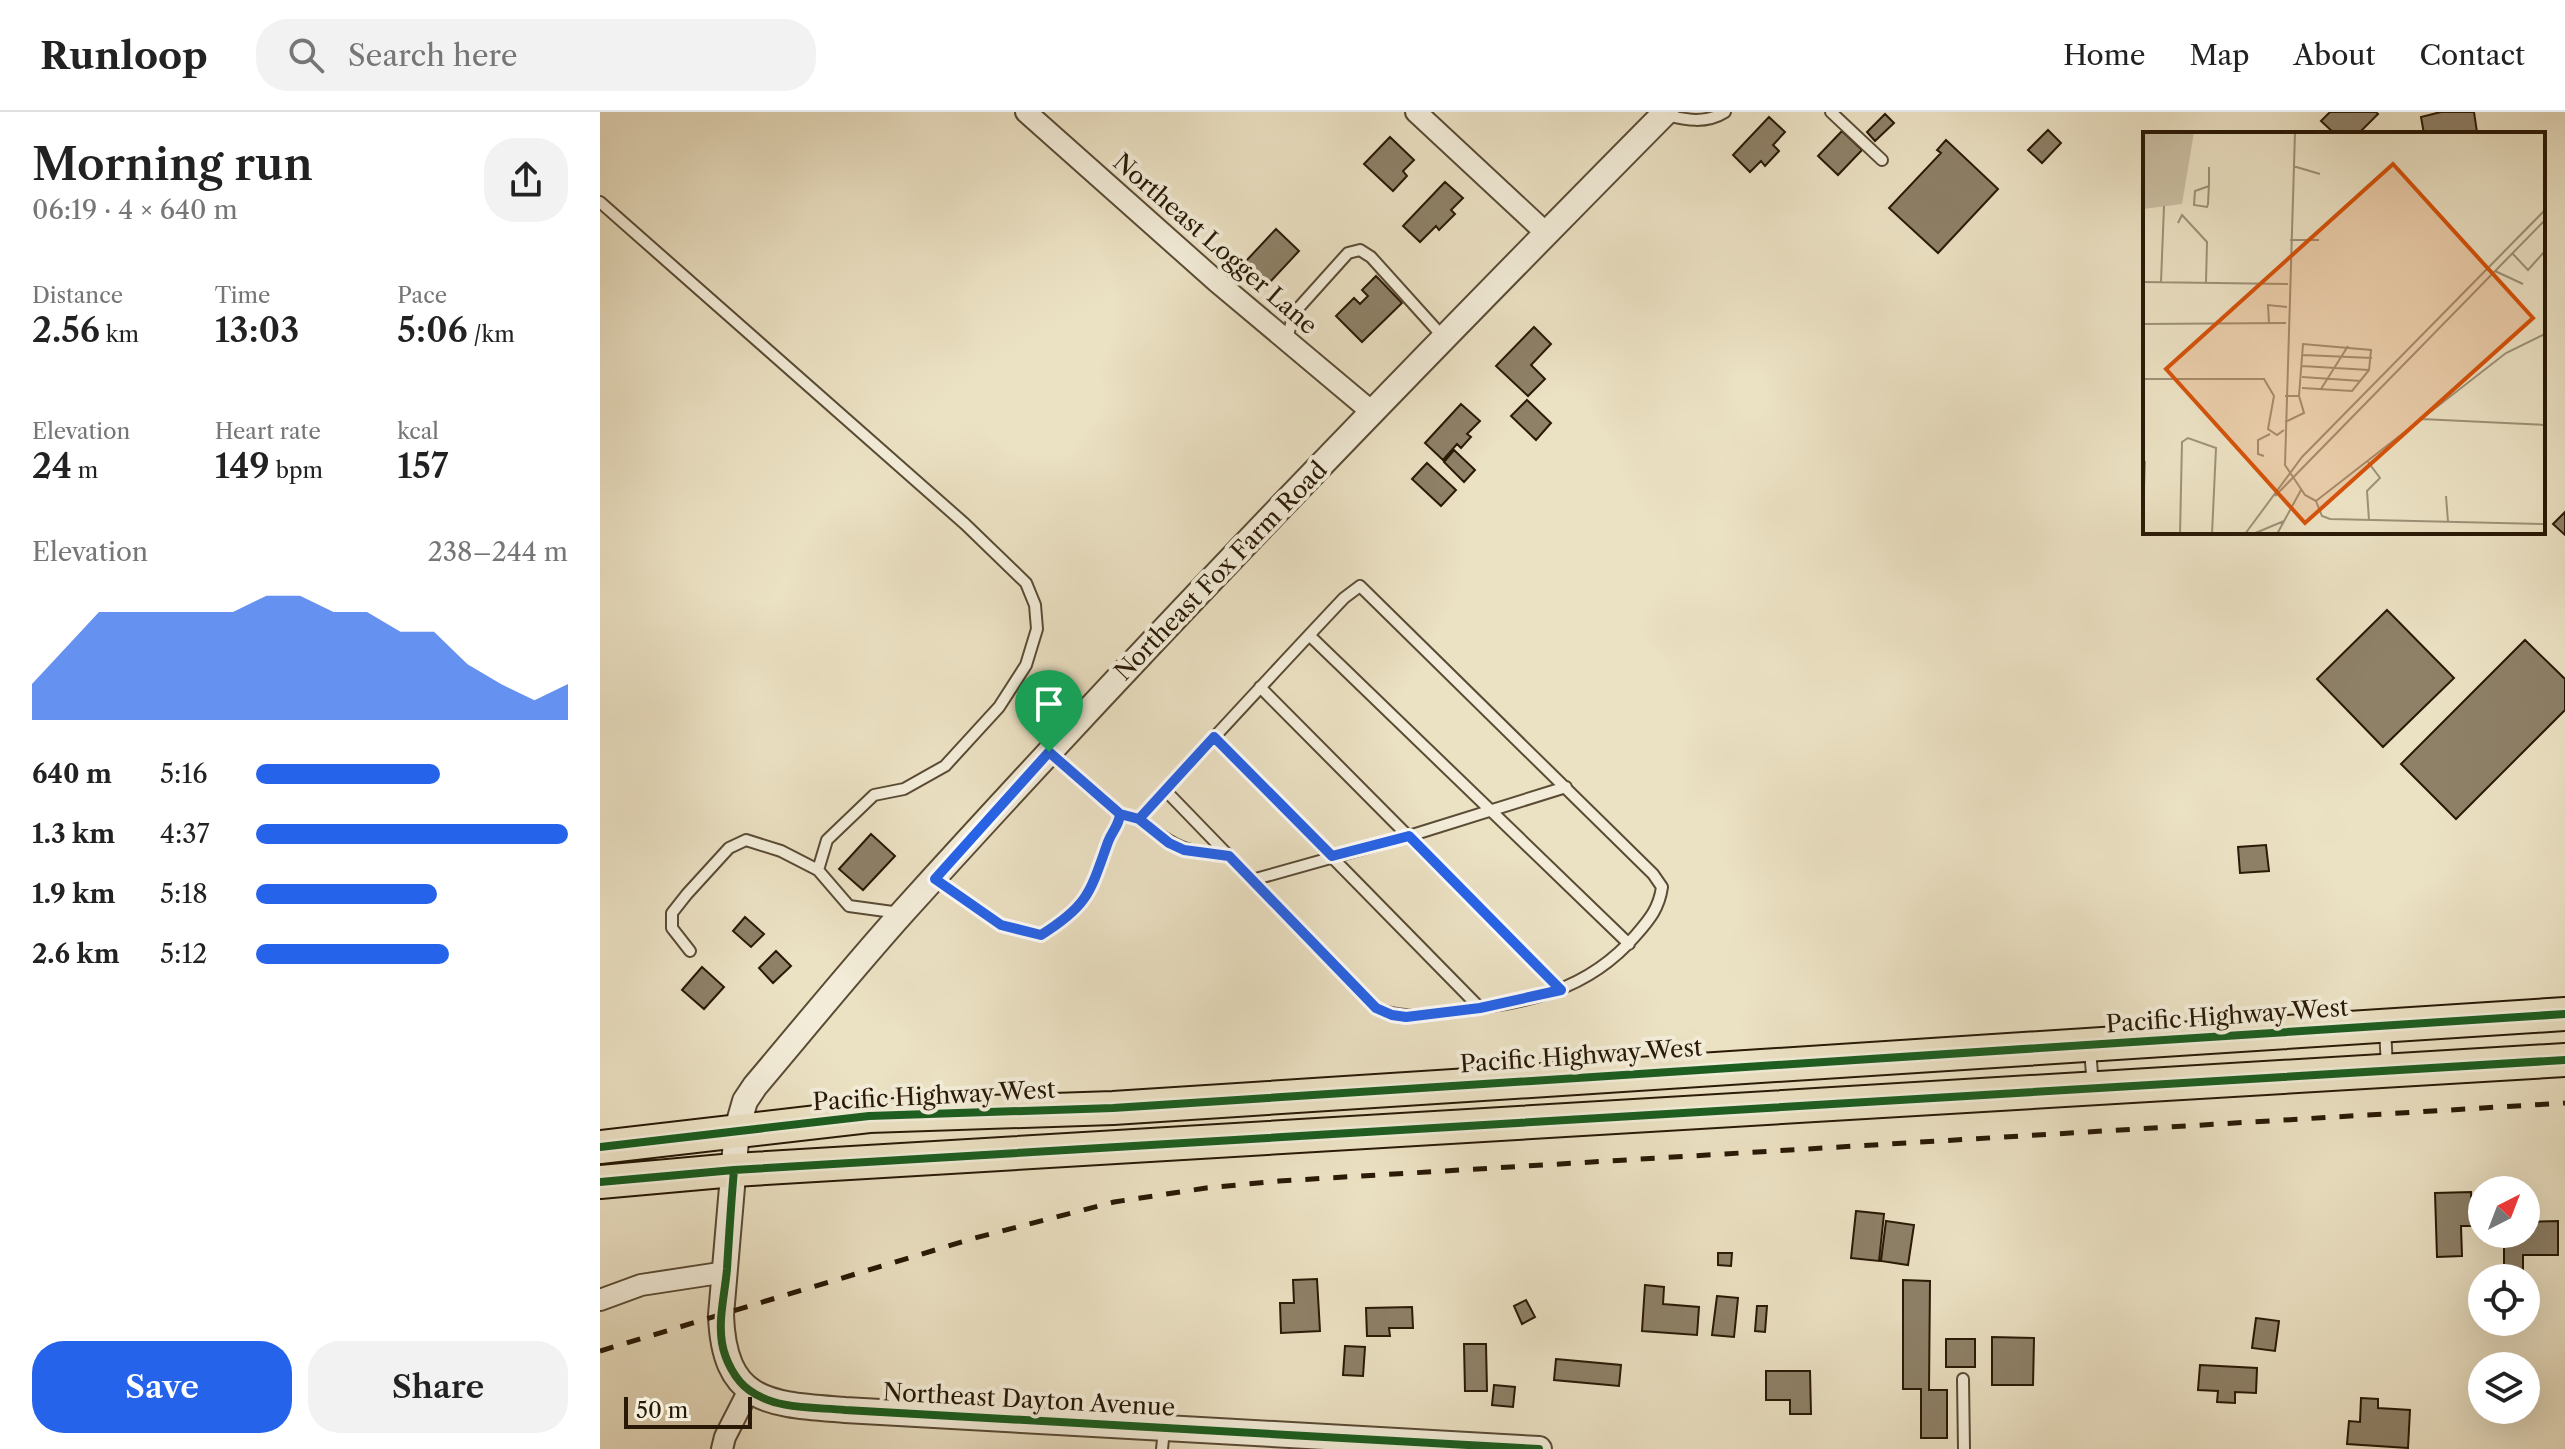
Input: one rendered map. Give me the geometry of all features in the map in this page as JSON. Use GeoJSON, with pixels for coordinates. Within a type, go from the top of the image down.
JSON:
{"type":"FeatureCollection","features":[{"type":"Feature","properties":{"kind":"main road","name":"Pacific Highway West"},"geometry":{"type":"LineString","coordinates":[[600,1147],[869,1116],[1113,1108],[2565,1014]]}},
{"type":"Feature","properties":{"kind":"main road"},"geometry":{"type":"LineString","coordinates":[[600,1182],[734,1170],[2565,1060]]}},
{"type":"Feature","properties":{"kind":"street","name":"Northeast Logger Lane"},"geometry":{"type":"LineString","coordinates":[[1026,112],[1170,242],[1372,412]]}},
{"type":"Feature","properties":{"kind":"street"},"geometry":{"type":"LineString","coordinates":[[1416,112],[1546,233]]}},
{"type":"Feature","properties":{"kind":"street","name":"Northeast Fox Farm Road"},"geometry":{"type":"LineString","coordinates":[[734,1170],[737,1129],[745,1101],[902,913],[1049,752],[1372,412],[1665,113]]}},
{"type":"Feature","properties":{"kind":"street"},"geometry":{"type":"LineString","coordinates":[[722,1449],[749,1390],[729,1365],[722,1342],[721,1315],[734,1170]]}},
{"type":"Feature","properties":{"kind":"street"},"geometry":{"type":"LineString","coordinates":[[600,1300],[641,1285],[726,1272]]}},
{"type":"Feature","properties":{"kind":"street","name":"Northeast Dayton Avenue"},"geometry":{"type":"LineString","coordinates":[[749,1390],[787,1405],[1163,1438],[1539,1449]]}},
{"type":"Feature","properties":{"kind":"lane"},"geometry":{"type":"LineString","coordinates":[[1665,113],[1692,121],[1725,112]]}},
{"type":"Feature","properties":{"kind":"lane"},"geometry":{"type":"LineString","coordinates":[[1831,112],[1882,160]]}},
{"type":"Feature","properties":{"kind":"lane"},"geometry":{"type":"LineString","coordinates":[[600,202],[965,524],[1026,583],[1035,605],[1037,629],[1026,665],[999,707],[945,766],[904,789],[874,795],[827,840],[818,870]]}},
{"type":"Feature","properties":{"kind":"lane"},"geometry":{"type":"LineString","coordinates":[[1287,341],[1294,313],[1348,253],[1360,250],[1371,257],[1444,338]]}},
{"type":"Feature","properties":{"kind":"lane"},"geometry":{"type":"LineString","coordinates":[[1139,819],[1165,790],[1260,687],[1344,598],[1360,586],[1653,874],[1662,887],[1659,904],[1629,944],[1602,969],[1561,990],[1480,1008],[1406,1017],[1392,1015],[1376,1008],[1165,790]]}},
{"type":"Feature","properties":{"kind":"lane"},"geometry":{"type":"LineString","coordinates":[[1309,635],[1629,944]]}},
{"type":"Feature","properties":{"kind":"lane"},"geometry":{"type":"LineString","coordinates":[[1260,687],[1561,990]]}},
{"type":"Feature","properties":{"kind":"lane"},"geometry":{"type":"LineString","coordinates":[[1214,737],[1480,1008]]}},
{"type":"Feature","properties":{"kind":"lane"},"geometry":{"type":"LineString","coordinates":[[1049,752],[1120,814],[1139,819],[1169,843],[1184,850],[1229,856]]}},
{"type":"Feature","properties":{"kind":"lane"},"geometry":{"type":"LineString","coordinates":[[1252,880],[1566,787]]}},
{"type":"Feature","properties":{"kind":"lane"},"geometry":{"type":"LineString","coordinates":[[935,879],[1001,925],[1041,935],[1069,918],[1082,902],[1095,881],[1109,838],[1119,825],[1120,814]]}},
{"type":"Feature","properties":{"kind":"lane"},"geometry":{"type":"LineString","coordinates":[[690,951],[672,928],[672,913],[729,848],[746,840],[759,842],[818,870],[849,906],[902,913]]}},
{"type":"Feature","properties":{"kind":"lane"},"geometry":{"type":"LineString","coordinates":[[2385,1026],[2387,1071]]}},
{"type":"Feature","properties":{"kind":"lane"},"geometry":{"type":"LineString","coordinates":[[2089,1044],[2093,1088]]}},
{"type":"Feature","properties":{"kind":"lane"},"geometry":{"type":"LineString","coordinates":[[1963,1379],[1964,1449]]}},
{"type":"Feature","properties":{"kind":"building"},"geometry":{"type":"Polygon","coordinates":[[[2330,112],[2378,114],[2360,132],[2333,132],[2321,121],[2330,112]]]}},
{"type":"Feature","properties":{"kind":"building"},"geometry":{"type":"Polygon","coordinates":[[[2441,112],[2474,112],[2477,132],[2424,132],[2421,117],[2441,112]]]}},
{"type":"Feature","properties":{"kind":"building"},"geometry":{"type":"Polygon","coordinates":[[[1885,114],[1894,123],[1875,141],[1867,132],[1885,114]]]}},
{"type":"Feature","properties":{"kind":"building"},"geometry":{"type":"Polygon","coordinates":[[[1769,117],[1785,132],[1773,145],[1779,151],[1765,166],[1761,161],[1750,172],[1733,155],[1769,117]]]}},
{"type":"Feature","properties":{"kind":"building"},"geometry":{"type":"Polygon","coordinates":[[[2048,130],[2061,143],[2042,163],[2028,150],[2048,130]]]}},
{"type":"Feature","properties":{"kind":"building"},"geometry":{"type":"Polygon","coordinates":[[[1842,131],[1862,150],[1838,175],[1818,156],[1842,131]]]}},
{"type":"Feature","properties":{"kind":"building"},"geometry":{"type":"Polygon","coordinates":[[[1390,137],[1414,160],[1403,171],[1407,176],[1393,191],[1364,164],[1390,137]]]}},
{"type":"Feature","properties":{"kind":"building"},"geometry":{"type":"Polygon","coordinates":[[[1946,140],[1998,189],[1938,253],[1889,208],[1941,153],[1937,150],[1946,140]]]}},
{"type":"Feature","properties":{"kind":"building"},"geometry":{"type":"Polygon","coordinates":[[[1445,182],[1463,198],[1451,210],[1455,214],[1439,230],[1436,226],[1420,242],[1403,226],[1445,182]]]}},
{"type":"Feature","properties":{"kind":"building"},"geometry":{"type":"Polygon","coordinates":[[[1276,229],[1299,251],[1269,283],[1246,261],[1276,229]]]}},
{"type":"Feature","properties":{"kind":"building"},"geometry":{"type":"Polygon","coordinates":[[[1376,276],[1402,303],[1362,342],[1336,316],[1354,298],[1360,304],[1368,296],[1362,290],[1376,276]]]}},
{"type":"Feature","properties":{"kind":"building"},"geometry":{"type":"Polygon","coordinates":[[[1534,327],[1551,344],[1531,365],[1545,379],[1528,396],[1496,366],[1534,327]]]}},
{"type":"Feature","properties":{"kind":"building"},"geometry":{"type":"Polygon","coordinates":[[[1527,400],[1551,423],[1536,440],[1511,416],[1527,400]]]}},
{"type":"Feature","properties":{"kind":"building"},"geometry":{"type":"Polygon","coordinates":[[[1461,404],[1480,421],[1467,434],[1471,437],[1461,448],[1457,444],[1443,460],[1425,443],[1461,404]]]}},
{"type":"Feature","properties":{"kind":"building"},"geometry":{"type":"Polygon","coordinates":[[[1454,450],[1475,470],[1464,482],[1444,462],[1454,450]]]}},
{"type":"Feature","properties":{"kind":"building"},"geometry":{"type":"Polygon","coordinates":[[[1427,463],[1456,490],[1441,506],[1412,479],[1427,463]]]}},
{"type":"Feature","properties":{"kind":"building"},"geometry":{"type":"Polygon","coordinates":[[[2565,512],[2565,535],[2553,524],[2565,512]]]}},
{"type":"Feature","properties":{"kind":"building"},"geometry":{"type":"Polygon","coordinates":[[[2387,610],[2454,678],[2383,747],[2317,679],[2387,610]]]}},
{"type":"Feature","properties":{"kind":"building"},"geometry":{"type":"Polygon","coordinates":[[[2525,640],[2565,679],[2565,710],[2456,819],[2401,764],[2525,640]]]}},
{"type":"Feature","properties":{"kind":"building"},"geometry":{"type":"Polygon","coordinates":[[[871,834],[895,856],[863,890],[839,869],[871,834]]]}},
{"type":"Feature","properties":{"kind":"building"},"geometry":{"type":"Polygon","coordinates":[[[2266,845],[2269,871],[2240,873],[2238,847],[2266,845]]]}},
{"type":"Feature","properties":{"kind":"building"},"geometry":{"type":"Polygon","coordinates":[[[745,917],[764,934],[751,947],[733,931],[745,917]]]}},
{"type":"Feature","properties":{"kind":"building"},"geometry":{"type":"Polygon","coordinates":[[[776,951],[791,966],[773,983],[759,968],[776,951]]]}},
{"type":"Feature","properties":{"kind":"building"},"geometry":{"type":"Polygon","coordinates":[[[702,967],[724,987],[704,1009],[682,990],[702,967]]]}},
{"type":"Feature","properties":{"kind":"building"},"geometry":{"type":"Polygon","coordinates":[[[2468,1192],[2468,1226],[2461,1226],[2462,1256],[2437,1257],[2435,1193],[2468,1192]]]}},
{"type":"Feature","properties":{"kind":"building"},"geometry":{"type":"Polygon","coordinates":[[[1856,1211],[1884,1214],[1879,1261],[1851,1258],[1856,1211]]]}},
{"type":"Feature","properties":{"kind":"building"},"geometry":{"type":"Polygon","coordinates":[[[1886,1221],[1914,1225],[1908,1265],[1881,1261],[1886,1221]]]}},
{"type":"Feature","properties":{"kind":"building"},"geometry":{"type":"Polygon","coordinates":[[[2558,1221],[2558,1255],[2523,1255],[2523,1264],[2504,1264],[2504,1248],[2540,1248],[2540,1222],[2558,1221]]]}},
{"type":"Feature","properties":{"kind":"building"},"geometry":{"type":"Polygon","coordinates":[[[1718,1253],[1732,1253],[1731,1266],[1718,1265],[1718,1253]]]}},
{"type":"Feature","properties":{"kind":"building"},"geometry":{"type":"Polygon","coordinates":[[[1317,1279],[1320,1331],[1281,1333],[1280,1303],[1294,1303],[1293,1280],[1317,1279]]]}},
{"type":"Feature","properties":{"kind":"building"},"geometry":{"type":"Polygon","coordinates":[[[1903,1280],[1930,1281],[1929,1390],[1947,1390],[1947,1438],[1921,1438],[1921,1389],[1903,1389],[1903,1280]]]}},
{"type":"Feature","properties":{"kind":"building"},"geometry":{"type":"Polygon","coordinates":[[[1645,1285],[1664,1287],[1663,1304],[1699,1307],[1697,1335],[1642,1331],[1645,1285]]]}},
{"type":"Feature","properties":{"kind":"building"},"geometry":{"type":"Polygon","coordinates":[[[1717,1296],[1738,1298],[1734,1337],[1712,1335],[1717,1296]]]}},
{"type":"Feature","properties":{"kind":"building"},"geometry":{"type":"Polygon","coordinates":[[[1526,1300],[1535,1317],[1522,1324],[1514,1306],[1526,1300]]]}},
{"type":"Feature","properties":{"kind":"building"},"geometry":{"type":"Polygon","coordinates":[[[1757,1306],[1767,1306],[1765,1332],[1755,1331],[1757,1306]]]}},
{"type":"Feature","properties":{"kind":"building"},"geometry":{"type":"Polygon","coordinates":[[[1412,1307],[1413,1328],[1389,1328],[1390,1336],[1367,1336],[1366,1308],[1412,1307]]]}},
{"type":"Feature","properties":{"kind":"building"},"geometry":{"type":"Polygon","coordinates":[[[2256,1318],[2279,1321],[2275,1351],[2252,1348],[2256,1318]]]}},
{"type":"Feature","properties":{"kind":"building"},"geometry":{"type":"Polygon","coordinates":[[[1992,1337],[2034,1338],[2033,1385],[1992,1385],[1992,1337]]]}},
{"type":"Feature","properties":{"kind":"building"},"geometry":{"type":"Polygon","coordinates":[[[1946,1339],[1975,1339],[1975,1367],[1946,1367],[1946,1339]]]}},
{"type":"Feature","properties":{"kind":"building"},"geometry":{"type":"Polygon","coordinates":[[[1464,1344],[1486,1344],[1487,1391],[1465,1391],[1464,1344]]]}},
{"type":"Feature","properties":{"kind":"building"},"geometry":{"type":"Polygon","coordinates":[[[1345,1346],[1365,1347],[1363,1376],[1343,1375],[1345,1346]]]}},
{"type":"Feature","properties":{"kind":"building"},"geometry":{"type":"Polygon","coordinates":[[[1556,1359],[1621,1365],[1619,1386],[1554,1380],[1556,1359]]]}},
{"type":"Feature","properties":{"kind":"building"},"geometry":{"type":"Polygon","coordinates":[[[2200,1365],[2257,1368],[2256,1393],[2235,1392],[2235,1403],[2217,1402],[2218,1391],[2198,1390],[2200,1365]]]}},
{"type":"Feature","properties":{"kind":"building"},"geometry":{"type":"Polygon","coordinates":[[[1766,1371],[1810,1371],[1811,1414],[1790,1414],[1790,1400],[1766,1400],[1766,1371]]]}},
{"type":"Feature","properties":{"kind":"building"},"geometry":{"type":"Polygon","coordinates":[[[1494,1385],[1515,1387],[1513,1407],[1492,1405],[1494,1385]]]}},
{"type":"Feature","properties":{"kind":"building"},"geometry":{"type":"Polygon","coordinates":[[[2361,1398],[2378,1399],[2378,1408],[2410,1410],[2408,1448],[2347,1444],[2349,1421],[2360,1422],[2361,1398]]]}},
{"type":"Feature","properties":{"kind":"railway"},"geometry":{"type":"LineString","coordinates":[[600,1351],[975,1238],[1114,1202],[1206,1188],[1279,1181],[2565,1103]]}},
{"type":"Feature","properties":{"kind":"cycle path"},"geometry":{"type":"LineString","coordinates":[[600,1147],[869,1116],[1113,1108],[2565,1014]]}},
{"type":"Feature","properties":{"kind":"cycle path"},"geometry":{"type":"LineString","coordinates":[[600,1182],[734,1170],[2565,1060]]}},
{"type":"Feature","properties":{"kind":"cycle path"},"geometry":{"type":"LineString","coordinates":[[734,1170],[721,1315],[722,1343],[728,1363],[739,1381],[771,1401],[845,1410],[1539,1449]]}},
{"type":"Feature","properties":{"kind":"route"},"geometry":{"type":"LineString","coordinates":[[1049,752],[935,879],[1001,925],[1041,935],[1069,918],[1095,881],[1109,838],[1119,825],[1120,814],[1139,819],[1169,843],[1184,850],[1229,856],[1376,1008],[1392,1015],[1406,1017],[1480,1008],[1561,990],[1409,836],[1332,856],[1214,737],[1139,819],[1120,814],[1049,752]]}}]}
